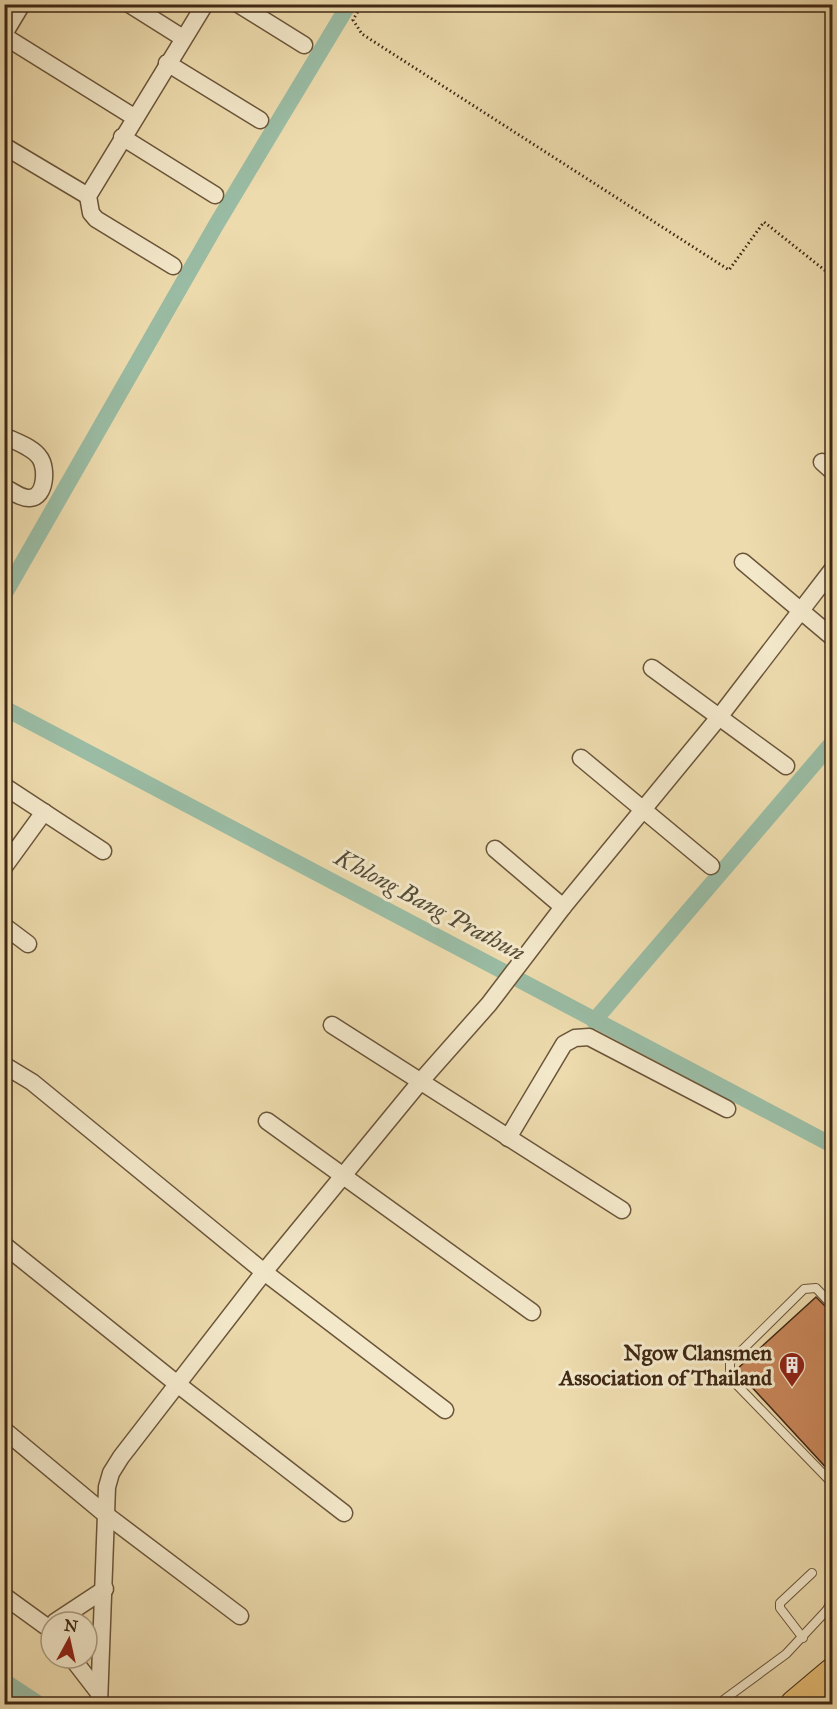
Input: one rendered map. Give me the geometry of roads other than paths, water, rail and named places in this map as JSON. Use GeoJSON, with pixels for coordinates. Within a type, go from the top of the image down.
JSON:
{"type":"FeatureCollection","features":[{"type":"Feature","properties":{"kind":"main road"},"geometry":{"type":"LineString","coordinates":[[794,1704],[832,1672]]}},
{"type":"Feature","properties":{"kind":"street"},"geometry":{"type":"LineString","coordinates":[[22,4],[4,35],[134,117]]}},
{"type":"Feature","properties":{"kind":"street"},"geometry":{"type":"LineString","coordinates":[[129,4],[183,38]]}},
{"type":"Feature","properties":{"kind":"street"},"geometry":{"type":"LineString","coordinates":[[173,266],[96,219],[91,213],[88,196],[134,117],[205,4]]}},
{"type":"Feature","properties":{"kind":"street"},"geometry":{"type":"LineString","coordinates":[[238,4],[304,45]]}},
{"type":"Feature","properties":{"kind":"street"},"geometry":{"type":"LineString","coordinates":[[167,63],[260,120]]}},
{"type":"Feature","properties":{"kind":"street"},"geometry":{"type":"LineString","coordinates":[[122,137],[215,195]]}},
{"type":"Feature","properties":{"kind":"street"},"geometry":{"type":"LineString","coordinates":[[4,146],[88,196]]}},
{"type":"Feature","properties":{"kind":"street"},"geometry":{"type":"LineString","coordinates":[[4,436],[34,452],[44,465],[45,472],[35,497],[28,498],[4,488]]}},
{"type":"Feature","properties":{"kind":"street"},"geometry":{"type":"LineString","coordinates":[[743,562],[832,637]]}},
{"type":"Feature","properties":{"kind":"street"},"geometry":{"type":"LineString","coordinates":[[99,1699],[105,1589],[105,1514],[111,1473],[176,1383],[264,1272],[420,1082],[489,1004],[534,948],[563,907],[645,811],[832,570]]}},
{"type":"Feature","properties":{"kind":"street"},"geometry":{"type":"LineString","coordinates":[[652,668],[786,766]]}},
{"type":"Feature","properties":{"kind":"street"},"geometry":{"type":"LineString","coordinates":[[582,758],[711,866]]}},
{"type":"Feature","properties":{"kind":"street"},"geometry":{"type":"LineString","coordinates":[[4,786],[103,851]]}},
{"type":"Feature","properties":{"kind":"street"},"geometry":{"type":"LineString","coordinates":[[4,867],[44,812]]}},
{"type":"Feature","properties":{"kind":"street"},"geometry":{"type":"LineString","coordinates":[[495,849],[563,907]]}},
{"type":"Feature","properties":{"kind":"street"},"geometry":{"type":"LineString","coordinates":[[4,926],[28,944]]}},
{"type":"Feature","properties":{"kind":"street"},"geometry":{"type":"LineString","coordinates":[[332,1025],[622,1210]]}},
{"type":"Feature","properties":{"kind":"street"},"geometry":{"type":"LineString","coordinates":[[508,1138],[564,1044],[575,1038],[590,1037],[726,1109]]}},
{"type":"Feature","properties":{"kind":"street"},"geometry":{"type":"LineString","coordinates":[[4,1065],[32,1082],[264,1272],[445,1410]]}},
{"type":"Feature","properties":{"kind":"street"},"geometry":{"type":"LineString","coordinates":[[267,1121],[532,1312]]}},
{"type":"Feature","properties":{"kind":"street"},"geometry":{"type":"LineString","coordinates":[[4,1245],[176,1383],[344,1513]]}},
{"type":"Feature","properties":{"kind":"street"},"geometry":{"type":"LineString","coordinates":[[4,1430],[105,1514],[240,1616]]}},
{"type":"Feature","properties":{"kind":"street"},"geometry":{"type":"LineString","coordinates":[[74,1610],[105,1589]]}},
{"type":"Feature","properties":{"kind":"street"},"geometry":{"type":"LineString","coordinates":[[4,1596],[39,1618]]}},
{"type":"Feature","properties":{"kind":"street"},"geometry":{"type":"LineString","coordinates":[[80,1670],[99,1699]]}},
{"type":"Feature","properties":{"kind":"lane"},"geometry":{"type":"LineString","coordinates":[[832,1305],[816,1288],[804,1289],[730,1362],[729,1370],[736,1384],[832,1483]]}},
{"type":"Feature","properties":{"kind":"lane"},"geometry":{"type":"LineString","coordinates":[[803,1638],[780,1608],[780,1603],[812,1573]]}},
{"type":"Feature","properties":{"kind":"lane"},"geometry":{"type":"LineString","coordinates":[[718,1704],[768,1669],[803,1638],[830,1613],[832,1600]]}},
{"type":"Feature","properties":{"kind":"waterway"},"geometry":{"type":"LineString","coordinates":[[4,595],[216,225],[349,4]]}},
{"type":"Feature","properties":{"kind":"waterway","name":"Khlong Bang Prathun"},"geometry":{"type":"LineString","coordinates":[[4,708],[832,1145]]}},
{"type":"Feature","properties":{"kind":"waterway"},"geometry":{"type":"LineString","coordinates":[[594,1021],[832,743]]}},
{"type":"Feature","properties":{"kind":"waterway"},"geometry":{"type":"LineString","coordinates":[[4,1681],[39,1704]]}},
{"type":"Feature","properties":{"kind":"place","name":"Ngow Clansmen Association of Thailand"},"geometry":{"type":"Point","coordinates":[792,1388]}}]}
